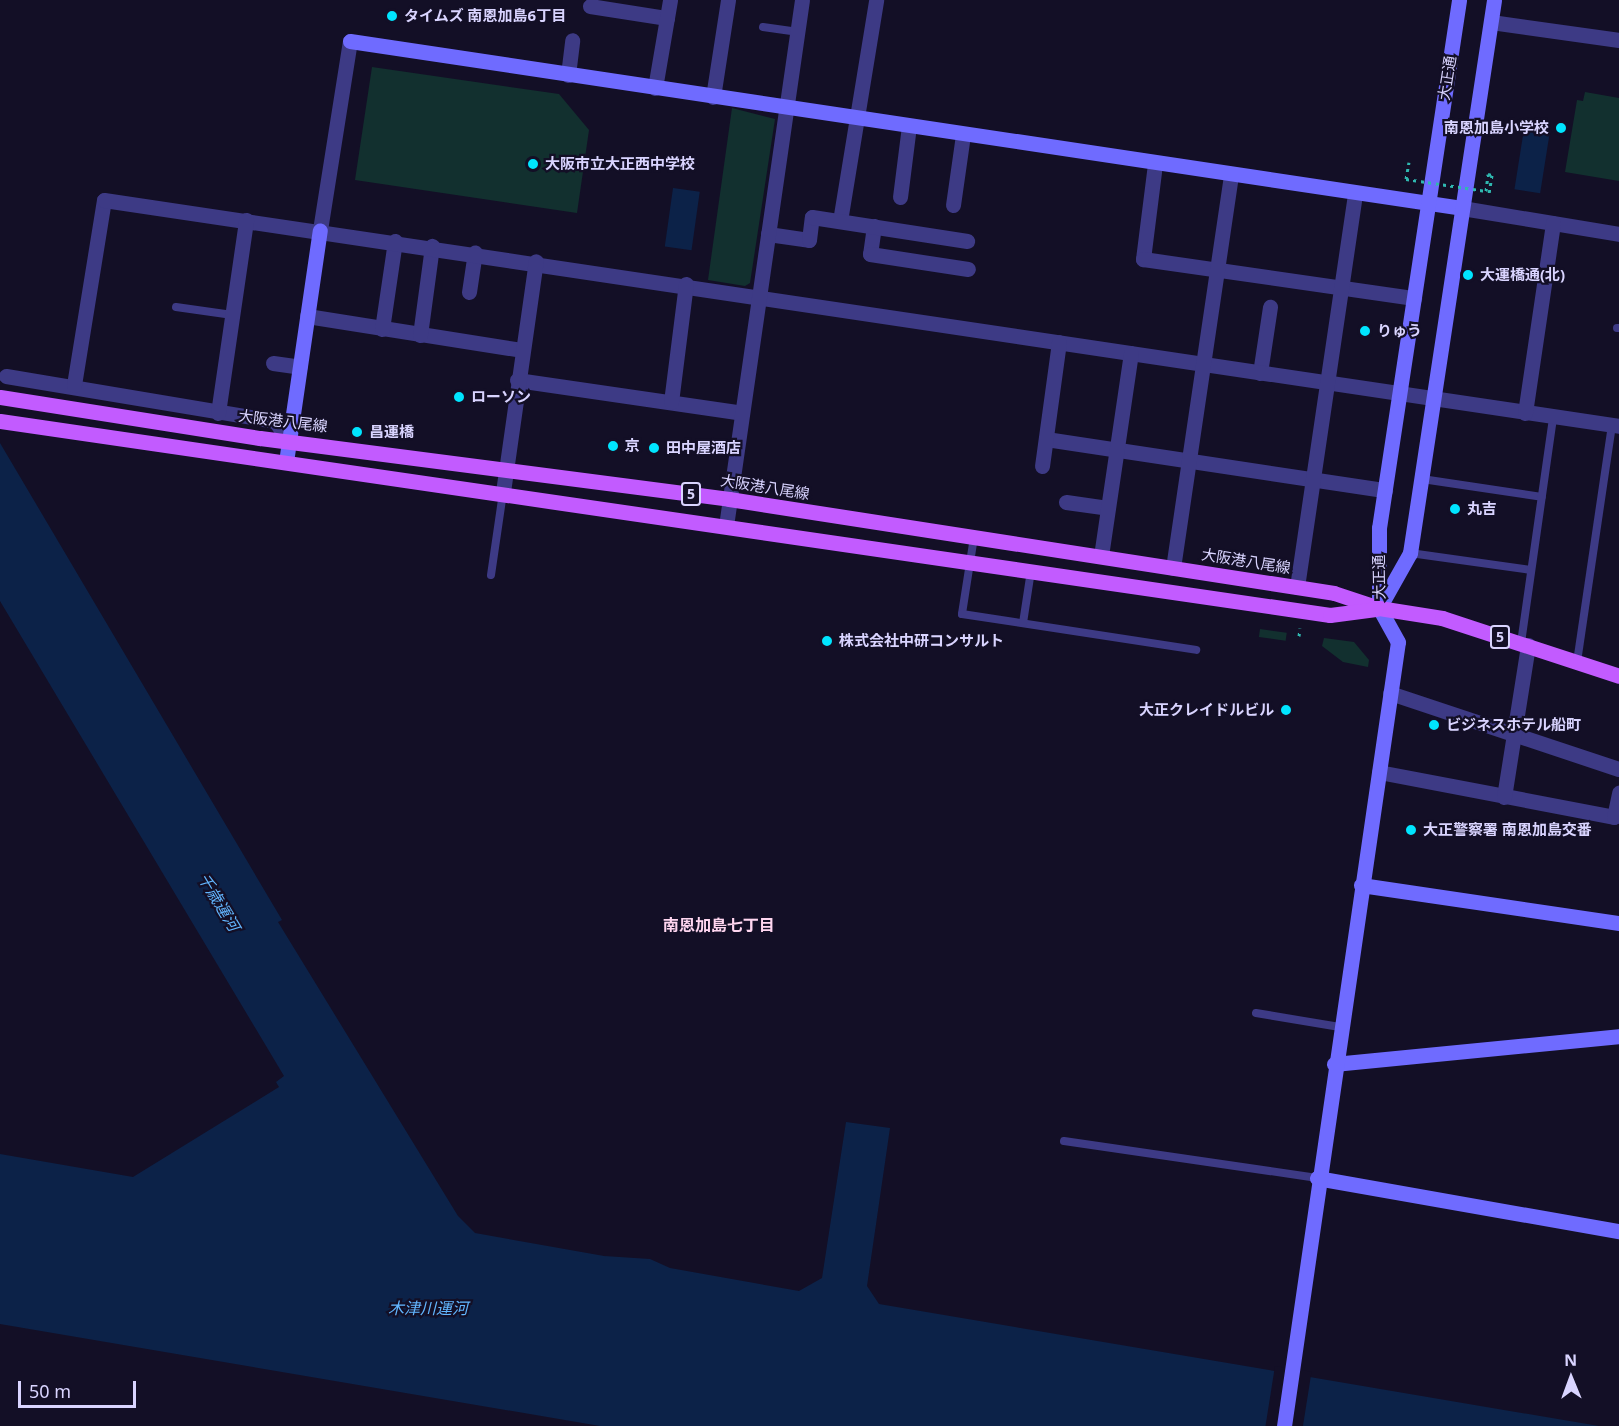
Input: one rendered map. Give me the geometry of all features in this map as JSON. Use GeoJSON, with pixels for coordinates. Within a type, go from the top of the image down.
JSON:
{"type":"FeatureCollection","features":[{"type":"Feature","properties":{"kind":"main road","name":"大阪港八尾線"},"geometry":{"type":"LineString","coordinates":[[0,397],[289,441],[729,499],[1297,587],[1379,608],[1433,616],[1619,676]]}},
{"type":"Feature","properties":{"kind":"main road","name":"大阪港八尾線"},"geometry":{"type":"LineString","coordinates":[[0,421],[503,492],[1330,615],[1379,608]]}},
{"type":"Feature","properties":{"kind":"street"},"geometry":{"type":"LineString","coordinates":[[655,88],[670,0]]}},
{"type":"Feature","properties":{"kind":"street"},"geometry":{"type":"LineString","coordinates":[[713,97],[728,0]]}},
{"type":"Feature","properties":{"kind":"street"},"geometry":{"type":"LineString","coordinates":[[726,526],[802,0]]}},
{"type":"Feature","properties":{"kind":"street"},"geometry":{"type":"LineString","coordinates":[[840,221],[876,0]]}},
{"type":"Feature","properties":{"kind":"street","name":"大正通"},"geometry":{"type":"LineString","coordinates":[[1379,608],[1384,490],[1401,395],[1427,204],[1459,0]]}},
{"type":"Feature","properties":{"kind":"street","name":"大正通"},"geometry":{"type":"LineString","coordinates":[[1379,608],[1410,553],[1494,0]]}},
{"type":"Feature","properties":{"kind":"street"},"geometry":{"type":"LineString","coordinates":[[590,6],[667,18]]}},
{"type":"Feature","properties":{"kind":"street"},"geometry":{"type":"LineString","coordinates":[[1491,22],[1619,40]]}},
{"type":"Feature","properties":{"kind":"street"},"geometry":{"type":"LineString","coordinates":[[568,75],[572,40]]}},
{"type":"Feature","properties":{"kind":"street"},"geometry":{"type":"LineString","coordinates":[[286,462],[350,41],[1155,164],[1462,208],[1619,234]]}},
{"type":"Feature","properties":{"kind":"street"},"geometry":{"type":"LineString","coordinates":[[900,197],[909,126]]}},
{"type":"Feature","properties":{"kind":"street"},"geometry":{"type":"LineString","coordinates":[[953,205],[963,135]]}},
{"type":"Feature","properties":{"kind":"street"},"geometry":{"type":"LineString","coordinates":[[1155,164],[1143,259],[1414,298]]}},
{"type":"Feature","properties":{"kind":"street"},"geometry":{"type":"LineString","coordinates":[[1173,568],[1231,175]]}},
{"type":"Feature","properties":{"kind":"street"},"geometry":{"type":"LineString","coordinates":[[1297,587],[1355,193]]}},
{"type":"Feature","properties":{"kind":"street"},"geometry":{"type":"LineString","coordinates":[[74,385],[104,200],[536,261],[1401,395],[1616,425]]}},
{"type":"Feature","properties":{"kind":"street"},"geometry":{"type":"LineString","coordinates":[[768,234],[809,240],[812,217],[967,241]]}},
{"type":"Feature","properties":{"kind":"street"},"geometry":{"type":"LineString","coordinates":[[218,413],[246,220]]}},
{"type":"Feature","properties":{"kind":"street"},"geometry":{"type":"LineString","coordinates":[[1525,412],[1553,223]]}},
{"type":"Feature","properties":{"kind":"street"},"geometry":{"type":"LineString","coordinates":[[874,226],[870,254],[968,269]]}},
{"type":"Feature","properties":{"kind":"street"},"geometry":{"type":"LineString","coordinates":[[382,329],[395,241]]}},
{"type":"Feature","properties":{"kind":"street"},"geometry":{"type":"LineString","coordinates":[[420,335],[432,246]]}},
{"type":"Feature","properties":{"kind":"street"},"geometry":{"type":"LineString","coordinates":[[469,292],[475,252]]}},
{"type":"Feature","properties":{"kind":"street"},"geometry":{"type":"LineString","coordinates":[[503,492],[517,380],[536,261]]}},
{"type":"Feature","properties":{"kind":"street"},"geometry":{"type":"LineString","coordinates":[[671,402],[686,284]]}},
{"type":"Feature","properties":{"kind":"street"},"geometry":{"type":"LineString","coordinates":[[1260,373],[1270,307]]}},
{"type":"Feature","properties":{"kind":"street"},"geometry":{"type":"LineString","coordinates":[[307,316],[522,350]]}},
{"type":"Feature","properties":{"kind":"street"},"geometry":{"type":"LineString","coordinates":[[1042,466],[1059,342]]}},
{"type":"Feature","properties":{"kind":"street"},"geometry":{"type":"LineString","coordinates":[[1101,556],[1131,353]]}},
{"type":"Feature","properties":{"kind":"street"},"geometry":{"type":"LineString","coordinates":[[273,363],[300,367]]}},
{"type":"Feature","properties":{"kind":"street"},"geometry":{"type":"LineString","coordinates":[[6,376],[74,385],[275,422],[289,441]]}},
{"type":"Feature","properties":{"kind":"street"},"geometry":{"type":"LineString","coordinates":[[517,380],[742,412]]}},
{"type":"Feature","properties":{"kind":"street"},"geometry":{"type":"LineString","coordinates":[[1046,439],[1312,477],[1384,490]]}},
{"type":"Feature","properties":{"kind":"street"},"geometry":{"type":"LineString","coordinates":[[1066,502],[1108,508]]}},
{"type":"Feature","properties":{"kind":"street"},"geometry":{"type":"LineString","coordinates":[[1284,1426],[1317,1178],[1398,642],[1379,608]]}},
{"type":"Feature","properties":{"kind":"street"},"geometry":{"type":"LineString","coordinates":[[1504,797],[1524,644]]}},
{"type":"Feature","properties":{"kind":"street"},"geometry":{"type":"LineString","coordinates":[[1390,693],[1619,769]]}},
{"type":"Feature","properties":{"kind":"street"},"geometry":{"type":"LineString","coordinates":[[1379,772],[1614,817],[1619,793]]}},
{"type":"Feature","properties":{"kind":"street"},"geometry":{"type":"LineString","coordinates":[[1361,885],[1619,923]]}},
{"type":"Feature","properties":{"kind":"street"},"geometry":{"type":"LineString","coordinates":[[1334,1064],[1619,1036]]}},
{"type":"Feature","properties":{"kind":"street"},"geometry":{"type":"LineString","coordinates":[[1317,1178],[1619,1231]]}},
{"type":"Feature","properties":{"kind":"lane"},"geometry":{"type":"LineString","coordinates":[[764,27],[797,32]]}},
{"type":"Feature","properties":{"kind":"lane"},"geometry":{"type":"LineString","coordinates":[[176,307],[232,315]]}},
{"type":"Feature","properties":{"kind":"lane"},"geometry":{"type":"LineString","coordinates":[[1524,644],[1531,570],[1553,417]]}},
{"type":"Feature","properties":{"kind":"lane"},"geometry":{"type":"LineString","coordinates":[[1577,662],[1616,425]]}},
{"type":"Feature","properties":{"kind":"lane"},"geometry":{"type":"LineString","coordinates":[[1422,478],[1542,496]]}},
{"type":"Feature","properties":{"kind":"lane"},"geometry":{"type":"LineString","coordinates":[[491,575],[503,492]]}},
{"type":"Feature","properties":{"kind":"lane"},"geometry":{"type":"LineString","coordinates":[[974,537],[962,614],[1196,650]]}},
{"type":"Feature","properties":{"kind":"lane"},"geometry":{"type":"LineString","coordinates":[[1410,553],[1531,570]]}},
{"type":"Feature","properties":{"kind":"lane"},"geometry":{"type":"LineString","coordinates":[[1023,623],[1031,571]]}},
{"type":"Feature","properties":{"kind":"lane"},"geometry":{"type":"LineString","coordinates":[[1256,1013],[1340,1027]]}},
{"type":"Feature","properties":{"kind":"lane"},"geometry":{"type":"LineString","coordinates":[[1064,1141],[1317,1178]]}},
{"type":"Feature","properties":{"kind":"path"},"geometry":{"type":"LineString","coordinates":[[1409,162],[1406,179],[1486,191],[1488,174],[1492,176],[1489,195]]}},
{"type":"Feature","properties":{"kind":"path"},"geometry":{"type":"LineString","coordinates":[[1299,636],[1300,628]]}},
{"type":"Feature","properties":{"kind":"green space"},"geometry":{"type":"Polygon","coordinates":[[[372,67],[559,94],[589,130],[577,213],[355,180],[372,67]]]}},
{"type":"Feature","properties":{"kind":"green space"},"geometry":{"type":"Polygon","coordinates":[[[1585,92],[1619,98],[1619,181],[1565,172],[1577,100],[1583,101],[1585,92]]]}},
{"type":"Feature","properties":{"kind":"green space"},"geometry":{"type":"Polygon","coordinates":[[[732,108],[775,119],[750,283],[745,286],[708,280],[732,108]]]}},
{"type":"Feature","properties":{"kind":"green space"},"geometry":{"type":"Polygon","coordinates":[[[1260,629],[1287,633],[1286,641],[1259,637],[1260,629]]]}},
{"type":"Feature","properties":{"kind":"green space"},"geometry":{"type":"Polygon","coordinates":[[[1324,638],[1354,642],[1369,660],[1368,667],[1343,662],[1322,646],[1324,638]]]}},
{"type":"Feature","properties":{"kind":"water"},"geometry":{"type":"Polygon","coordinates":[[[1524,129],[1550,133],[1540,193],[1514,189],[1524,129]]]}},
{"type":"Feature","properties":{"kind":"water"},"geometry":{"type":"Polygon","coordinates":[[[673,188],[700,192],[692,250],[665,246],[673,188]]]}},
{"type":"Feature","properties":{"kind":"water","name":"木津川運河"},"geometry":{"type":"Polygon","coordinates":[[[0,443],[282,920],[278,922],[458,1216],[475,1233],[604,1256],[650,1259],[670,1268],[799,1291],[822,1278],[846,1122],[890,1128],[867,1286],[879,1304],[1599,1426],[600,1426],[0,1324],[0,1154],[133,1177],[279,1087],[276,1082],[284,1076],[0,601],[0,443]]]}},
{"type":"Feature","properties":{"kind":"pier"},"geometry":{"type":"Polygon","coordinates":[[[1275,1366],[1312,1372],[1303,1426],[1265,1426],[1275,1366]]]}},
{"type":"Feature","properties":{"kind":"place","name":"タイムズ 南恩加島6丁目"},"geometry":{"type":"Point","coordinates":[392,16]}},
{"type":"Feature","properties":{"kind":"place","name":"南恩加島小学校"},"geometry":{"type":"Point","coordinates":[1561,128]}},
{"type":"Feature","properties":{"kind":"place","name":"大阪市立大正西中学校"},"geometry":{"type":"Point","coordinates":[533,164]}},
{"type":"Feature","properties":{"kind":"place","name":"大運橋通(北)"},"geometry":{"type":"Point","coordinates":[1468,275]}},
{"type":"Feature","properties":{"kind":"place","name":"りゅう"},"geometry":{"type":"Point","coordinates":[1365,331]}},
{"type":"Feature","properties":{"kind":"place","name":"ローソン"},"geometry":{"type":"Point","coordinates":[459,397]}},
{"type":"Feature","properties":{"kind":"place","name":"昌運橋"},"geometry":{"type":"Point","coordinates":[357,432]}},
{"type":"Feature","properties":{"kind":"place","name":"京"},"geometry":{"type":"Point","coordinates":[613,446]}},
{"type":"Feature","properties":{"kind":"place","name":"田中屋酒店"},"geometry":{"type":"Point","coordinates":[654,448]}},
{"type":"Feature","properties":{"kind":"place","name":"丸吉"},"geometry":{"type":"Point","coordinates":[1455,509]}},
{"type":"Feature","properties":{"kind":"place","name":"株式会社中研コンサルト"},"geometry":{"type":"Point","coordinates":[827,641]}},
{"type":"Feature","properties":{"kind":"place","name":"大正クレイドルビル"},"geometry":{"type":"Point","coordinates":[1286,710]}},
{"type":"Feature","properties":{"kind":"place","name":"ビジネスホテル船町"},"geometry":{"type":"Point","coordinates":[1434,725]}},
{"type":"Feature","properties":{"kind":"place","name":"大正警察署 南恩加島交番"},"geometry":{"type":"Point","coordinates":[1411,830]}},
{"type":"Feature","properties":{"kind":"district","name":"南恩加島七丁目"},"geometry":{"type":"Point","coordinates":[719,925]}},
{"type":"Feature","properties":{"kind":"water label","name":"千歳運河"},"geometry":{"type":"Point","coordinates":[219,902]}}]}
